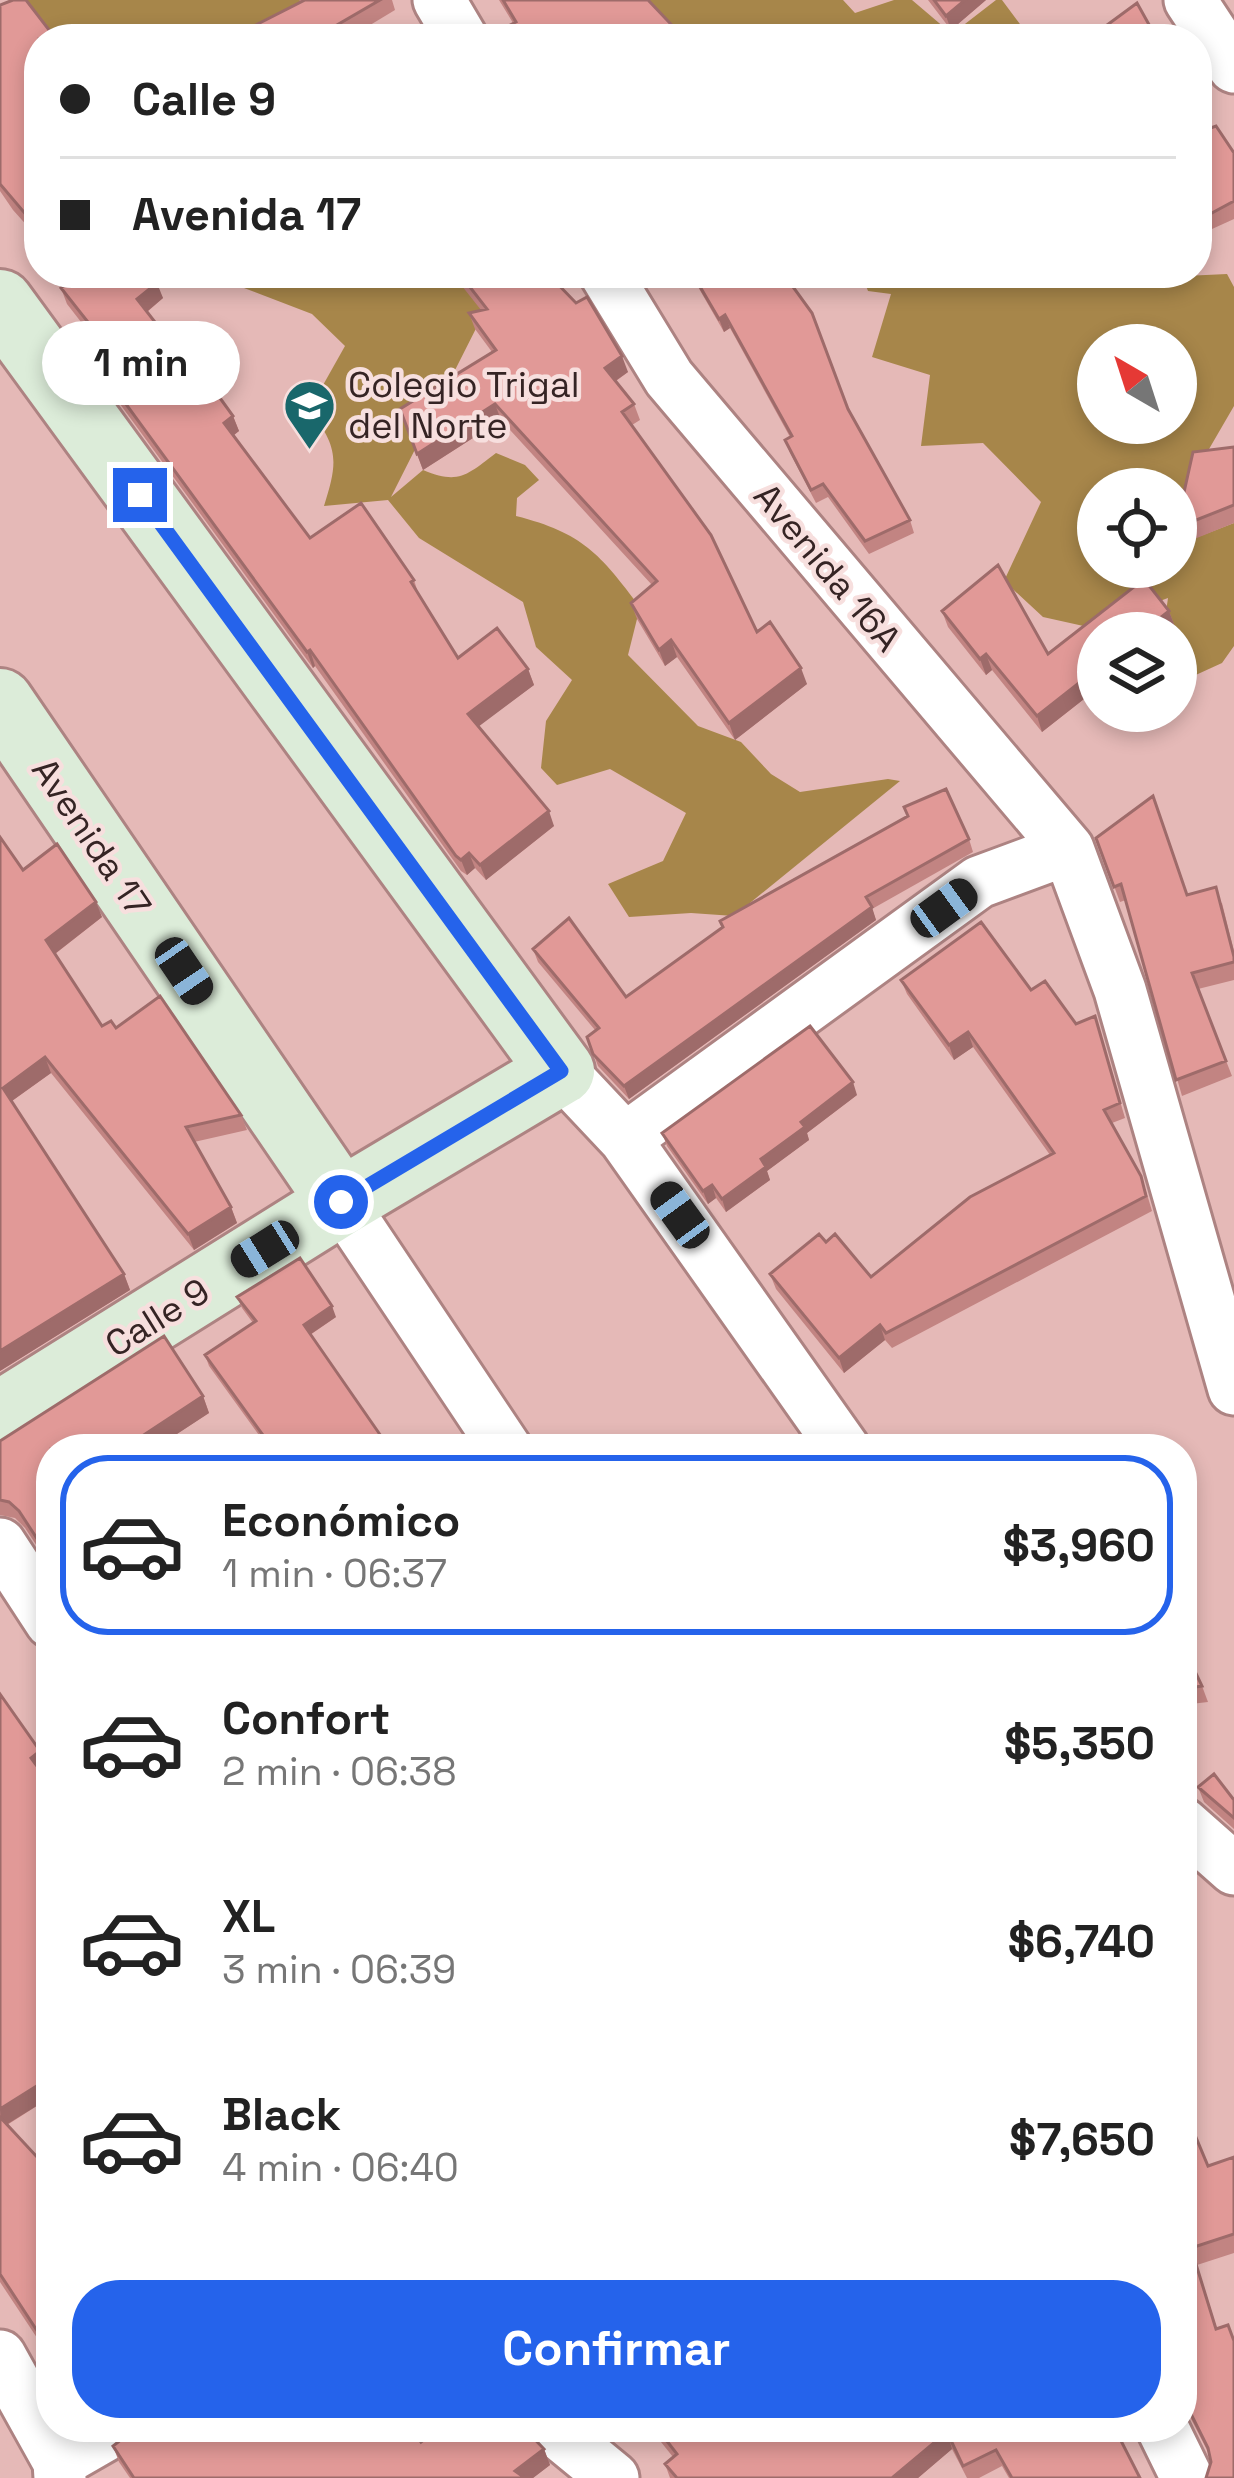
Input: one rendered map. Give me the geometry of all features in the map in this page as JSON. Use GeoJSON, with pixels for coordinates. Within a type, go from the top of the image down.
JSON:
{"type":"FeatureCollection","features":[{"type":"Feature","properties":{"kind":"main road"},"geometry":{"type":"LineString","coordinates":[[0,303],[561,1071]]}},
{"type":"Feature","properties":{"kind":"main road","name":"Avenida 17"},"geometry":{"type":"LineString","coordinates":[[0,702],[341,1202]]}},
{"type":"Feature","properties":{"kind":"main road","name":"Calle 9"},"geometry":{"type":"LineString","coordinates":[[0,1415],[561,1071]]}},
{"type":"Feature","properties":{"kind":"street"},"geometry":{"type":"LineString","coordinates":[[1212,34],[1234,67]]}},
{"type":"Feature","properties":{"kind":"street","name":"Avenida 16A"},"geometry":{"type":"LineString","coordinates":[[614,288],[669,378],[1068,849]]}},
{"type":"Feature","properties":{"kind":"street"},"geometry":{"type":"LineString","coordinates":[[625,1139],[979,882],[1068,849],[1120,990],[1234,1388]]}},
{"type":"Feature","properties":{"kind":"street"},"geometry":{"type":"LineString","coordinates":[[561,1071],[625,1139],[833,1434]]}},
{"type":"Feature","properties":{"kind":"street","name":"Avenida 17"},"geometry":{"type":"LineString","coordinates":[[341,1202],[496,1434]]}},
{"type":"Feature","properties":{"kind":"street"},"geometry":{"type":"LineString","coordinates":[[0,1544],[36,1599]]}},
{"type":"Feature","properties":{"kind":"street"},"geometry":{"type":"LineString","coordinates":[[1197,1836],[1234,1869]]}},
{"type":"Feature","properties":{"kind":"street"},"geometry":{"type":"LineString","coordinates":[[0,2356],[36,2424]]}},
{"type":"Feature","properties":{"kind":"street"},"geometry":{"type":"LineString","coordinates":[[45,2442],[60,2470],[99,2442]]}},
{"type":"Feature","properties":{"kind":"street"},"geometry":{"type":"LineString","coordinates":[[569,2442],[613,2478]]}},
{"type":"Feature","properties":{"kind":"street"},"geometry":{"type":"LineString","coordinates":[[1169,2442],[1187,2478]]}},
{"type":"Feature","properties":{"kind":"shaded area"},"geometry":{"type":"Polygon","coordinates":[[[17,0],[330,0],[294,24],[43,24],[17,0]]]}},
{"type":"Feature","properties":{"kind":"shaded area"},"geometry":{"type":"Polygon","coordinates":[[[642,0],[843,0],[855,13],[894,0],[912,0],[940,24],[644,24],[642,0]]]}},
{"type":"Feature","properties":{"kind":"shaded area"},"geometry":{"type":"Polygon","coordinates":[[[996,0],[1002,0],[1020,24],[965,24],[996,0]]]}},
{"type":"Feature","properties":{"kind":"shaded area"},"geometry":{"type":"Polygon","coordinates":[[[1227,274],[1234,287],[1234,406],[1197,473],[1197,468],[1077,468],[1077,588],[1197,588],[1197,537],[1234,523],[1234,646],[1222,663],[1197,674],[1197,612],[1166,612],[1168,598],[1129,612],[1077,612],[1077,625],[1043,617],[1004,581],[1041,502],[983,443],[921,446],[930,375],[872,357],[891,294],[867,288],[1212,288],[1212,275],[1227,274]]]}},
{"type":"Feature","properties":{"kind":"shaded area"},"geometry":{"type":"Polygon","coordinates":[[[244,288],[496,288],[391,497],[423,470],[454,477],[496,453],[525,465],[539,480],[517,498],[516,516],[574,538],[613,573],[640,607],[628,655],[698,726],[741,742],[771,774],[800,792],[900,781],[734,916],[629,917],[608,884],[663,861],[686,813],[610,769],[557,785],[541,768],[546,721],[572,680],[536,647],[523,602],[419,538],[388,500],[324,506],[333,455],[326,434],[309,410],[345,346],[312,314],[244,288]]]}},
{"type":"Feature","properties":{"kind":"building"},"geometry":{"type":"Polygon","coordinates":[[[26,0],[44,24],[24,24],[24,212],[0,184],[0,5],[26,0]]]}},
{"type":"Feature","properties":{"kind":"building"},"geometry":{"type":"Polygon","coordinates":[[[305,0],[380,0],[339,24],[258,24],[305,0]]]}},
{"type":"Feature","properties":{"kind":"building"},"geometry":{"type":"Polygon","coordinates":[[[503,0],[648,0],[671,24],[512,24],[516,22],[503,0]]]}},
{"type":"Feature","properties":{"kind":"building"},"geometry":{"type":"Polygon","coordinates":[[[934,0],[965,0],[946,16],[934,0]]]}},
{"type":"Feature","properties":{"kind":"building"},"geometry":{"type":"Polygon","coordinates":[[[1137,3],[1149,24],[1108,24],[1137,3]]]}},
{"type":"Feature","properties":{"kind":"building"},"geometry":{"type":"Polygon","coordinates":[[[1216,126],[1234,153],[1234,201],[1212,213],[1212,128],[1216,126]]]}},
{"type":"Feature","properties":{"kind":"building"},"geometry":{"type":"Polygon","coordinates":[[[61,288],[151,288],[137,299],[189,366],[194,362],[233,416],[224,423],[310,538],[361,503],[414,580],[458,658],[497,628],[528,669],[468,714],[549,811],[480,865],[469,853],[461,860],[456,856],[85,348],[99,336],[61,288]]]}},
{"type":"Feature","properties":{"kind":"building"},"geometry":{"type":"Polygon","coordinates":[[[471,288],[562,288],[576,303],[587,297],[622,356],[605,368],[634,404],[622,412],[711,535],[757,632],[770,622],[801,668],[729,723],[671,640],[659,650],[631,603],[657,581],[495,404],[417,454],[400,409],[496,350],[469,313],[487,309],[471,288]]]}},
{"type":"Feature","properties":{"kind":"building"},"geometry":{"type":"Polygon","coordinates":[[[701,288],[794,288],[812,313],[848,409],[910,520],[865,541],[823,484],[811,490],[785,440],[792,436],[725,315],[719,319],[701,288]]]}},
{"type":"Feature","properties":{"kind":"building"},"geometry":{"type":"Polygon","coordinates":[[[1234,447],[1234,505],[1197,520],[1197,468],[1189,468],[1193,452],[1234,447]]]}},
{"type":"Feature","properties":{"kind":"building"},"geometry":{"type":"Polygon","coordinates":[[[998,565],[1048,654],[1077,631],[1077,685],[1037,716],[986,654],[980,659],[942,611],[998,565]]]}},
{"type":"Feature","properties":{"kind":"building"},"geometry":{"type":"Polygon","coordinates":[[[1132,588],[1151,588],[1169,611],[1102,612],[1132,588]]]}},
{"type":"Feature","properties":{"kind":"building"},"geometry":{"type":"Polygon","coordinates":[[[946,789],[969,839],[866,897],[872,907],[624,1086],[593,1054],[587,1037],[599,1028],[533,949],[569,918],[626,997],[723,927],[720,921],[908,816],[904,807],[946,789]]]}},
{"type":"Feature","properties":{"kind":"building"},"geometry":{"type":"Polygon","coordinates":[[[1153,796],[1187,895],[1216,887],[1234,957],[1234,962],[1192,973],[1226,1061],[1176,1080],[1121,884],[1114,887],[1096,838],[1153,796]]]}},
{"type":"Feature","properties":{"kind":"building"},"geometry":{"type":"Polygon","coordinates":[[[0,837],[23,870],[57,844],[96,902],[46,940],[102,1026],[111,1021],[116,1028],[160,996],[241,1115],[186,1127],[231,1207],[188,1234],[45,1057],[3,1088],[124,1274],[0,1351],[0,837]]]}},
{"type":"Feature","properties":{"kind":"building"},"geometry":{"type":"Polygon","coordinates":[[[981,922],[1031,990],[1045,981],[1076,1024],[1095,1016],[1120,1103],[1104,1110],[1141,1176],[1146,1196],[886,1333],[880,1325],[839,1358],[770,1274],[819,1234],[826,1242],[835,1234],[871,1277],[970,1197],[1054,1153],[968,1032],[949,1045],[901,980],[981,922]]]}},
{"type":"Feature","properties":{"kind":"building"},"geometry":{"type":"Polygon","coordinates":[[[810,1026],[853,1082],[801,1122],[805,1127],[761,1159],[766,1167],[722,1199],[712,1185],[703,1191],[662,1133],[810,1026]]]}},
{"type":"Feature","properties":{"kind":"building"},"geometry":{"type":"Polygon","coordinates":[[[300,1258],[332,1306],[304,1325],[380,1434],[262,1434],[205,1355],[256,1321],[237,1297],[300,1258]]]}},
{"type":"Feature","properties":{"kind":"building"},"geometry":{"type":"Polygon","coordinates":[[[164,1336],[203,1396],[145,1434],[36,1434],[36,1537],[19,1511],[0,1500],[0,1441],[164,1336]]]}},
{"type":"Feature","properties":{"kind":"building"},"geometry":{"type":"Polygon","coordinates":[[[0,1694],[36,1745],[31,1758],[36,1765],[36,2086],[0,2109],[0,1694]]]}},
{"type":"Feature","properties":{"kind":"building"},"geometry":{"type":"Polygon","coordinates":[[[1214,1774],[1234,1800],[1234,1818],[1198,1787],[1214,1774]]]}},
{"type":"Feature","properties":{"kind":"building"},"geometry":{"type":"Polygon","coordinates":[[[0,2117],[36,2156],[36,2329],[0,2274],[0,2117]]]}},
{"type":"Feature","properties":{"kind":"building"},"geometry":{"type":"Polygon","coordinates":[[[1197,2140],[1208,2166],[1234,2157],[1234,2234],[1197,2246],[1197,2140]]]}},
{"type":"Feature","properties":{"kind":"building"},"geometry":{"type":"Polygon","coordinates":[[[1197,2267],[1216,2329],[1228,2325],[1234,2341],[1234,2478],[1206,2478],[1211,2462],[1197,2426],[1197,2267]]]}},
{"type":"Feature","properties":{"kind":"building"},"geometry":{"type":"Polygon","coordinates":[[[118,2442],[537,2442],[544,2449],[515,2471],[525,2478],[134,2478],[113,2446],[118,2442]]]}},
{"type":"Feature","properties":{"kind":"building"},"geometry":{"type":"Polygon","coordinates":[[[668,2442],[935,2442],[892,2478],[677,2478],[665,2464],[677,2454],[668,2442]]]}},
{"type":"Feature","properties":{"kind":"building"},"geometry":{"type":"Polygon","coordinates":[[[952,2442],[1122,2442],[1140,2478],[1012,2478],[996,2450],[963,2466],[952,2442]]]}},
{"type":"Feature","properties":{"kind":"place","name":"Colegio Trigal del Norte"},"geometry":{"type":"Point","coordinates":[309,451]}},
{"type":"Feature","properties":{"kind":"route"},"geometry":{"type":"LineString","coordinates":[[140,495],[561,1071],[341,1202]]}}]}
